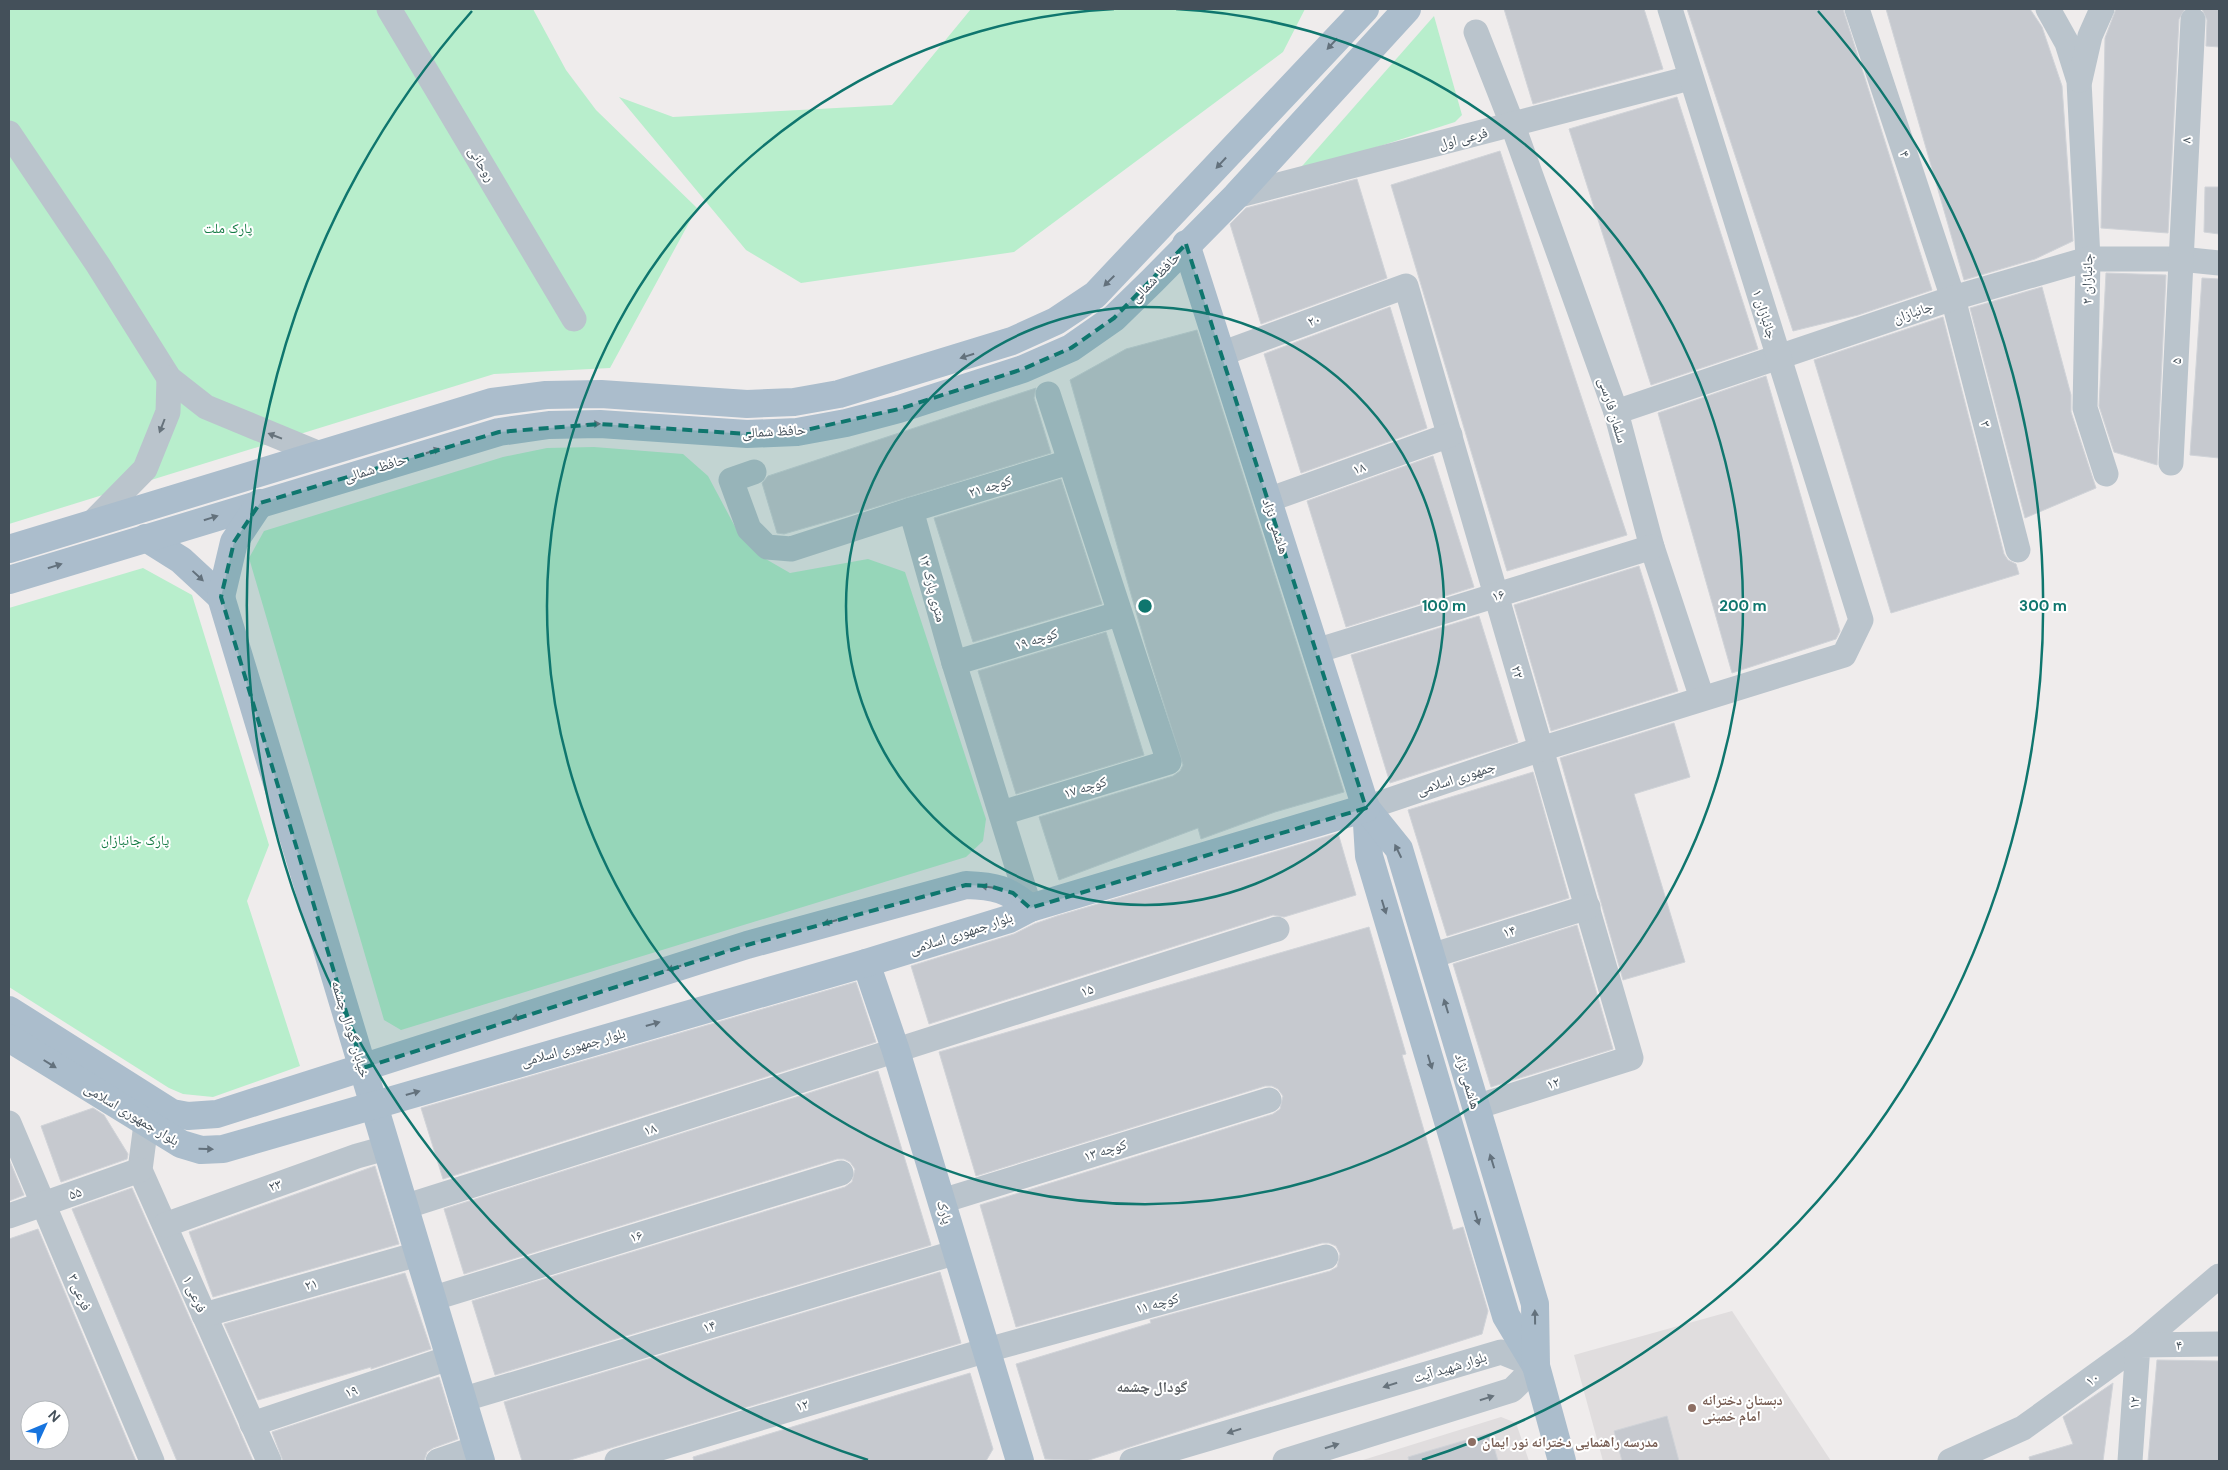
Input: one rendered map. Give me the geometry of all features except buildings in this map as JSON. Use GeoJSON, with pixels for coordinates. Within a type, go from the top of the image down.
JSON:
{"type":"FeatureCollection","features":[{"type":"Feature","properties":{"kind":"main road","name":"حافظ شمالی"},"geometry":{"type":"LineString","coordinates":[[9,549],[492,402],[546,395],[600,394],[747,404],[794,402],[840,394],[1012,341],[1056,321],[1095,295],[1365,9]]}},
{"type":"Feature","properties":{"kind":"main road","name":"حافظ شمالی"},"geometry":{"type":"LineString","coordinates":[[9,580],[499,432],[549,425],[600,424],[748,434],[797,432],[846,423],[899,409],[1023,369],[1071,348],[1114,318],[1236,196],[1406,9]]}},
{"type":"Feature","properties":{"kind":"main road","name":"هاشمی نژاد"},"geometry":{"type":"LineString","coordinates":[[1186,244],[1366,808],[1369,856],[1506,1316],[1536,1366]]}},
{"type":"Feature","properties":{"kind":"main road"},"geometry":{"type":"LineString","coordinates":[[146,538],[181,560],[221,597],[234,542],[260,503]]}},
{"type":"Feature","properties":{"kind":"main road","name":"خیابان گودال چشمه"},"geometry":{"type":"LineString","coordinates":[[221,597],[478,1455]]}},
{"type":"Feature","properties":{"kind":"main road","name":"هاشمی نژاد"},"geometry":{"type":"LineString","coordinates":[[1366,808],[1399,849],[1535,1304],[1536,1366],[1562,1461]]}},
{"type":"Feature","properties":{"kind":"main road","name":"جمهوری اسلامی"},"geometry":{"type":"LineString","coordinates":[[1030,908],[1366,808]]}},
{"type":"Feature","properties":{"kind":"main road","name":"بلوار جمهوری اسلامی"},"geometry":{"type":"LineString","coordinates":[[9,1010],[172,1113],[188,1116],[217,1114],[747,945],[966,885],[989,886],[1013,893],[1030,908],[1001,922],[866,963],[373,1104],[223,1149],[201,1150],[181,1144],[9,1038]]}},
{"type":"Feature","properties":{"kind":"main road","name":"پارک"},"geometry":{"type":"LineString","coordinates":[[866,963],[896,1051],[1020,1461]]}},
{"type":"Feature","properties":{"kind":"street","name":"روحانی"},"geometry":{"type":"LineString","coordinates":[[390,9],[574,319]]}},
{"type":"Feature","properties":{"kind":"street","name":"جانبازان ۱"},"geometry":{"type":"LineString","coordinates":[[1670,9],[1861,620]]}},
{"type":"Feature","properties":{"kind":"street","name":"۴"},"geometry":{"type":"LineString","coordinates":[[1858,9],[1953,298]]}},
{"type":"Feature","properties":{"kind":"street"},"geometry":{"type":"LineString","coordinates":[[2048,9],[2067,43],[2079,81]]}},
{"type":"Feature","properties":{"kind":"street"},"geometry":{"type":"LineString","coordinates":[[2079,81],[2090,36],[2102,9]]}},
{"type":"Feature","properties":{"kind":"street","name":"۸"},"geometry":{"type":"LineString","coordinates":[[2180,259],[2193,20]]}},
{"type":"Feature","properties":{"kind":"street","name":"سلمان فارسی"},"geometry":{"type":"LineString","coordinates":[[1476,32],[1513,126],[1616,412],[1652,548],[1702,698]]}},
{"type":"Feature","properties":{"kind":"street","name":"فرعی اول"},"geometry":{"type":"LineString","coordinates":[[1236,196],[1513,126],[1690,78]]}},
{"type":"Feature","properties":{"kind":"street","name":"جانبازان ۲"},"geometry":{"type":"LineString","coordinates":[[2079,81],[2088,259],[2085,408],[2106,474]]}},
{"type":"Feature","properties":{"kind":"street"},"geometry":{"type":"LineString","coordinates":[[9,133],[98,265],[169,378],[206,407],[320,454]]}},
{"type":"Feature","properties":{"kind":"street","name":"جانبازان"},"geometry":{"type":"LineString","coordinates":[[1616,412],[1953,298],[2088,259],[2180,259],[2219,263]]}},
{"type":"Feature","properties":{"kind":"street","name":"۵"},"geometry":{"type":"LineString","coordinates":[[2171,463],[2180,259]]}},
{"type":"Feature","properties":{"kind":"street","name":"۲۰"},"geometry":{"type":"LineString","coordinates":[[1221,354],[1406,286]]}},
{"type":"Feature","properties":{"kind":"street","name":"۲۲"},"geometry":{"type":"LineString","coordinates":[[1406,286],[1588,907],[1630,1058]]}},
{"type":"Feature","properties":{"kind":"street","name":"۳"},"geometry":{"type":"LineString","coordinates":[[1953,298],[2018,550]]}},
{"type":"Feature","properties":{"kind":"street"},"geometry":{"type":"LineString","coordinates":[[92,523],[146,469],[168,412],[169,378]]}},
{"type":"Feature","properties":{"kind":"street"},"geometry":{"type":"LineString","coordinates":[[1048,394],[1118,614]]}},
{"type":"Feature","properties":{"kind":"street","name":"۱۸"},"geometry":{"type":"LineString","coordinates":[[1268,500],[1450,435]]}},
{"type":"Feature","properties":{"kind":"street","name":"کوچه ۲۱"},"geometry":{"type":"LineString","coordinates":[[911,510],[1069,462]]}},
{"type":"Feature","properties":{"kind":"street"},"geometry":{"type":"LineString","coordinates":[[754,472],[730,480],[749,529],[767,547],[791,549],[911,510]]}},
{"type":"Feature","properties":{"kind":"street","name":"۱۲ متری پارک"},"geometry":{"type":"LineString","coordinates":[[911,510],[954,664],[1002,813],[1030,908]]}},
{"type":"Feature","properties":{"kind":"street","name":"۱۶"},"geometry":{"type":"LineString","coordinates":[[1316,651],[1652,548]]}},
{"type":"Feature","properties":{"kind":"street","name":"کوچه ۱۹"},"geometry":{"type":"LineString","coordinates":[[954,664],[1118,614]]}},
{"type":"Feature","properties":{"kind":"street","name":"کوچه ۱۷"},"geometry":{"type":"LineString","coordinates":[[1002,813],[1169,762],[1118,614]]}},
{"type":"Feature","properties":{"kind":"street","name":"جمهوری اسلامی"},"geometry":{"type":"LineString","coordinates":[[1366,808],[1541,749],[1702,698],[1844,656],[1861,620]]}},
{"type":"Feature","properties":{"kind":"street","name":"۱۴"},"geometry":{"type":"LineString","coordinates":[[1431,956],[1588,907]]}},
{"type":"Feature","properties":{"kind":"street","name":"۱۵"},"geometry":{"type":"LineString","coordinates":[[896,1051],[1277,929]]}},
{"type":"Feature","properties":{"kind":"street","name":"۱۸"},"geometry":{"type":"LineString","coordinates":[[404,1207],[896,1051]]}},
{"type":"Feature","properties":{"kind":"street","name":"۱۲"},"geometry":{"type":"LineString","coordinates":[[1476,1107],[1630,1058]]}},
{"type":"Feature","properties":{"kind":"street","name":"کوچه ۱۳"},"geometry":{"type":"LineString","coordinates":[[942,1201],[1269,1100]]}},
{"type":"Feature","properties":{"kind":"street","name":"فرعی ۳"},"geometry":{"type":"LineString","coordinates":[[9,1123],[152,1461]]}},
{"type":"Feature","properties":{"kind":"street"},"geometry":{"type":"LineString","coordinates":[[140,1170],[146,1124]]}},
{"type":"Feature","properties":{"kind":"street","name":"۲۳"},"geometry":{"type":"LineString","coordinates":[[164,1225],[357,1156],[386,1148]]}},
{"type":"Feature","properties":{"kind":"street","name":"۵۵"},"geometry":{"type":"LineString","coordinates":[[9,1216],[140,1170]]}},
{"type":"Feature","properties":{"kind":"street","name":"فرعی ۱"},"geometry":{"type":"LineString","coordinates":[[140,1170],[269,1461]]}},
{"type":"Feature","properties":{"kind":"street","name":"۱۶"},"geometry":{"type":"LineString","coordinates":[[432,1299],[840,1173]]}},
{"type":"Feature","properties":{"kind":"street","name":"۱۴"},"geometry":{"type":"LineString","coordinates":[[462,1400],[957,1252]]}},
{"type":"Feature","properties":{"kind":"street","name":"۲۱"},"geometry":{"type":"LineString","coordinates":[[204,1314],[418,1254]]}},
{"type":"Feature","properties":{"kind":"street","name":"کوچه ۱۱"},"geometry":{"type":"LineString","coordinates":[[987,1350],[1326,1257]]}},
{"type":"Feature","properties":{"kind":"street","name":"۱۰"},"geometry":{"type":"LineString","coordinates":[[1950,1461],[2023,1428],[2138,1345],[2219,1276]]}},
{"type":"Feature","properties":{"kind":"street","name":"۴"},"geometry":{"type":"LineString","coordinates":[[2138,1345],[2219,1344]]}},
{"type":"Feature","properties":{"kind":"street","name":"۱۲"},"geometry":{"type":"LineString","coordinates":[[2130,1461],[2138,1345]]}},
{"type":"Feature","properties":{"kind":"street","name":"۱۲"},"geometry":{"type":"LineString","coordinates":[[617,1461],[987,1350]]}},
{"type":"Feature","properties":{"kind":"street","name":"بلوار شهید آیت"},"geometry":{"type":"LineString","coordinates":[[1132,1461],[1501,1352],[1536,1366]]}},
{"type":"Feature","properties":{"kind":"street","name":"۱۹"},"geometry":{"type":"LineString","coordinates":[[252,1424],[449,1358]]}},
{"type":"Feature","properties":{"kind":"street"},"geometry":{"type":"LineString","coordinates":[[1285,1461],[1512,1390],[1536,1366]]}},
{"type":"Feature","properties":{"kind":"street"},"geometry":{"type":"LineString","coordinates":[[438,1461],[478,1455]]}},
{"type":"Feature","properties":{"kind":"highlighted area"},"geometry":{"type":"Polygon","coordinates":[[[1186,244],[1366,808],[1030,908],[1013,893],[989,886],[966,885],[747,945],[363,1068],[221,597],[234,542],[260,503],[499,432],[600,424],[747,434],[797,432],[899,409],[1023,369],[1071,348],[1114,318],[1186,244]]]}},
{"type":"Feature","properties":{"kind":"shaded area","name":"دبستان دخترانه امام خمینی"},"geometry":{"type":"Polygon","coordinates":[[[1732,1311],[1831,1461],[1603,1461],[1574,1355],[1732,1311]]]}},
{"type":"Feature","properties":{"kind":"shaded area","name":"مدرسه راهنمایی دخترانه نور ایمان"},"geometry":{"type":"Polygon","coordinates":[[[1501,1417],[1516,1423],[1529,1461],[1363,1460],[1501,1417]]]}},
{"type":"Feature","properties":{"kind":"green space","name":"پارک ملت"},"geometry":{"type":"Polygon","coordinates":[[[9,9],[533,9],[566,70],[596,110],[697,208],[610,368],[494,374],[9,524],[9,9]]]}},
{"type":"Feature","properties":{"kind":"green space"},"geometry":{"type":"Polygon","coordinates":[[[971,9],[1305,9],[1283,52],[1014,252],[801,283],[746,250],[619,97],[673,117],[892,105],[971,9]]]}},
{"type":"Feature","properties":{"kind":"green space"},"geometry":{"type":"Polygon","coordinates":[[[1434,16],[1462,115],[1455,122],[1296,173],[1434,16]]]}},
{"type":"Feature","properties":{"kind":"green space"},"geometry":{"type":"Polygon","coordinates":[[[594,447],[683,454],[708,476],[740,536],[764,558],[790,573],[868,559],[905,572],[986,819],[983,841],[966,857],[401,1030],[384,1020],[249,558],[264,531],[503,457],[547,448],[594,447]]]}},
{"type":"Feature","properties":{"kind":"green space","name":"پارک جانبازان"},"geometry":{"type":"Polygon","coordinates":[[[143,568],[192,595],[269,845],[247,901],[300,1066],[213,1097],[183,1094],[169,1088],[9,987],[9,608],[143,568]]]}},
{"type":"Feature","properties":{"kind":"place","name":"دبستان دخترانه امام خمینی"},"geometry":{"type":"Point","coordinates":[1692,1408]}},
{"type":"Feature","properties":{"kind":"place","name":"مدرسه راهنمایی دخترانه نور ایمان"},"geometry":{"type":"Point","coordinates":[1472,1442]}},
{"type":"Feature","properties":{"kind":"district","name":"گودال چشمه"},"geometry":{"type":"Point","coordinates":[1152,1387]}}]}
